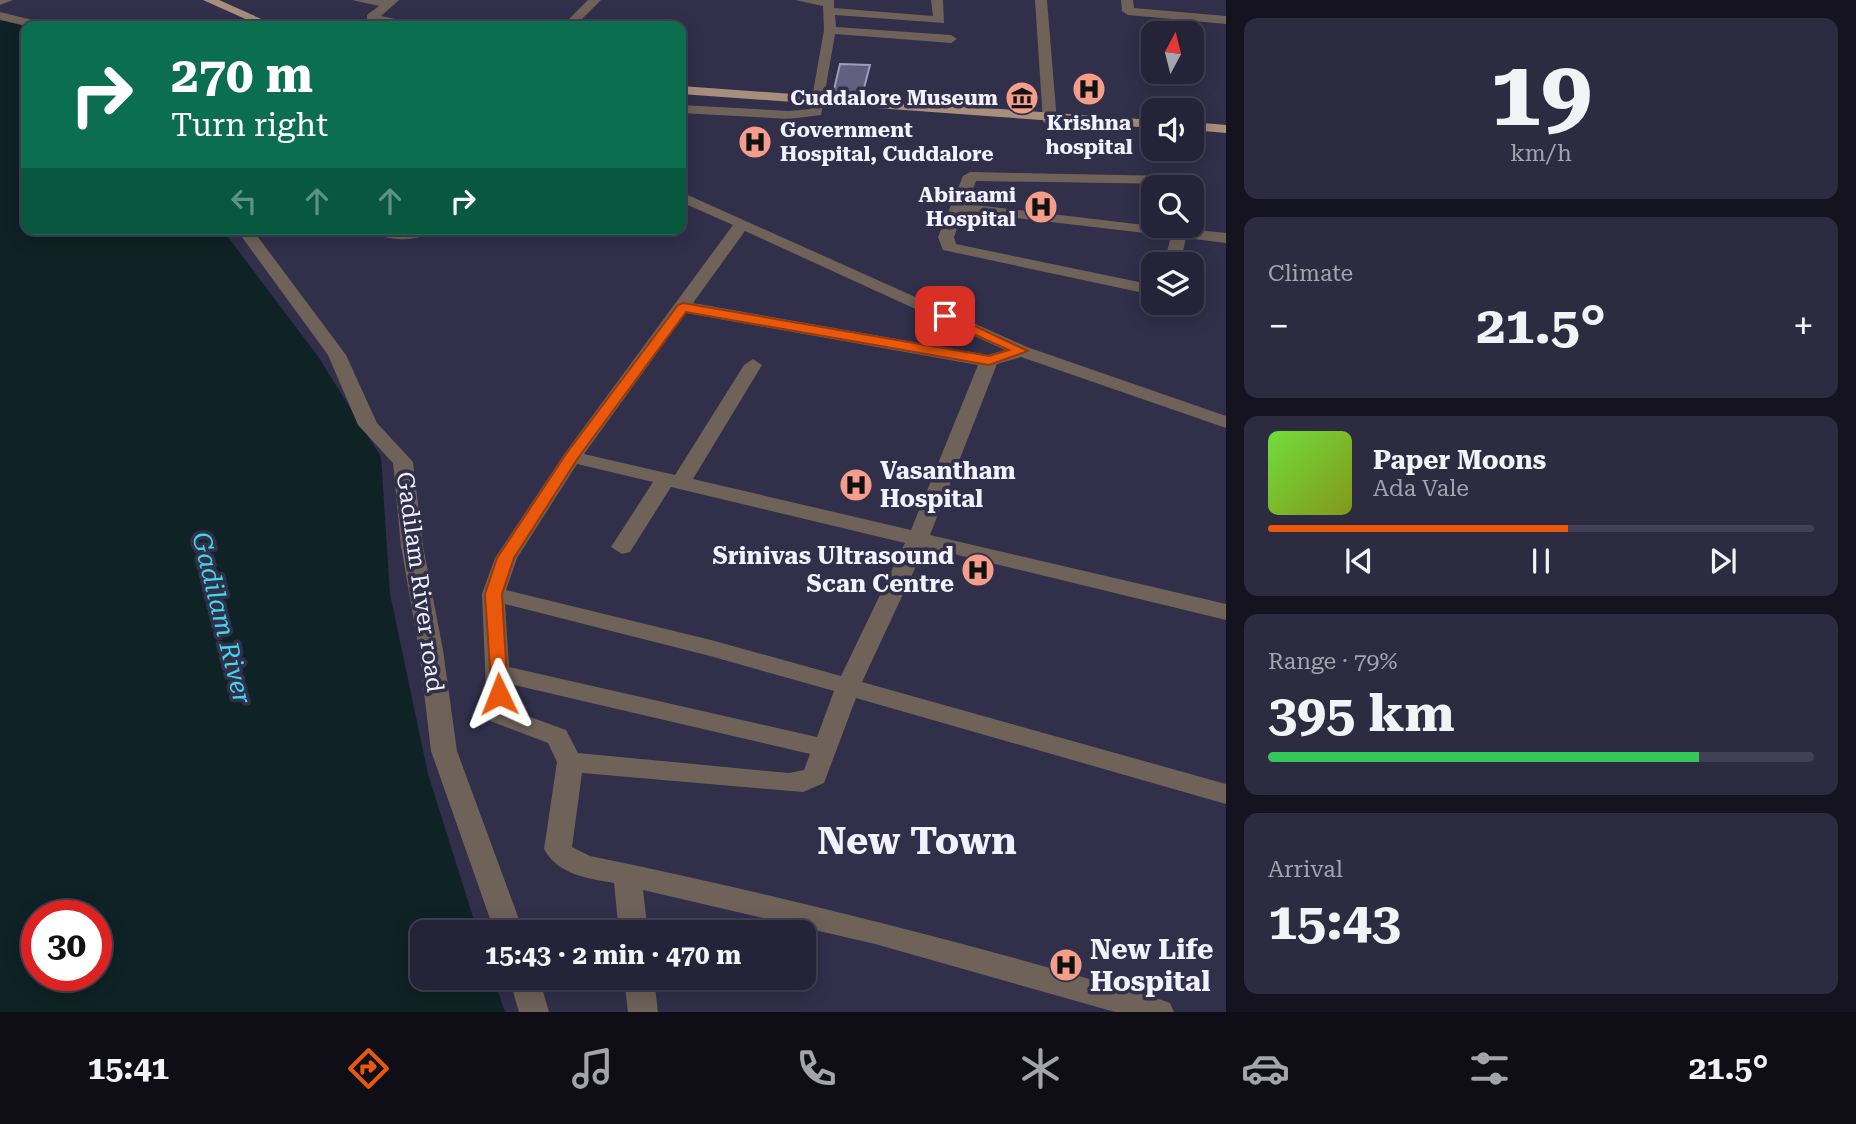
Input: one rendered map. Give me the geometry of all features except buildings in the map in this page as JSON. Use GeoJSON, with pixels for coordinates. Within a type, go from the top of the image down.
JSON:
{"type":"FeatureCollection","features":[{"type":"Feature","properties":{"kind":"main road"},"geometry":{"type":"LineString","coordinates":[[191,0],[241,21]]}},
{"type":"Feature","properties":{"kind":"main road"},"geometry":{"type":"LineString","coordinates":[[209,0],[259,21]]}},
{"type":"Feature","properties":{"kind":"main road"},"geometry":{"type":"LineString","coordinates":[[686,90],[1141,128]]}},
{"type":"Feature","properties":{"kind":"main road"},"geometry":{"type":"LineString","coordinates":[[686,95],[818,102]]}},
{"type":"Feature","properties":{"kind":"main road"},"geometry":{"type":"LineString","coordinates":[[1050,119],[1141,123]]}},
{"type":"Feature","properties":{"kind":"main road"},"geometry":{"type":"LineString","coordinates":[[1204,127],[1226,129]]}},
{"type":"Feature","properties":{"kind":"main road"},"geometry":{"type":"LineString","coordinates":[[1204,133],[1226,134]]}},
{"type":"Feature","properties":{"kind":"street"},"geometry":{"type":"LineString","coordinates":[[0,2],[7,0]]}},
{"type":"Feature","properties":{"kind":"street"},"geometry":{"type":"LineString","coordinates":[[358,0],[390,2]]}},
{"type":"Feature","properties":{"kind":"street"},"geometry":{"type":"LineString","coordinates":[[573,21],[596,0]]}},
{"type":"Feature","properties":{"kind":"street"},"geometry":{"type":"LineString","coordinates":[[801,0],[940,20],[937,0]]}},
{"type":"Feature","properties":{"kind":"street"},"geometry":{"type":"LineString","coordinates":[[1041,0],[1050,119]]}},
{"type":"Feature","properties":{"kind":"street"},"geometry":{"type":"LineString","coordinates":[[1127,0],[1128,11],[1226,20]]}},
{"type":"Feature","properties":{"kind":"street"},"geometry":{"type":"LineString","coordinates":[[1144,0],[1226,8]]}},
{"type":"Feature","properties":{"kind":"street"},"geometry":{"type":"LineString","coordinates":[[366,21],[390,2]]}},
{"type":"Feature","properties":{"kind":"street"},"geometry":{"type":"LineString","coordinates":[[686,109],[810,114],[816,112],[830,30],[828,5]]}},
{"type":"Feature","properties":{"kind":"street"},"geometry":{"type":"LineString","coordinates":[[0,16],[21,21]]}},
{"type":"Feature","properties":{"kind":"street"},"geometry":{"type":"LineString","coordinates":[[371,18],[391,21]]}},
{"type":"Feature","properties":{"kind":"street"},"geometry":{"type":"LineString","coordinates":[[830,30],[951,39]]}},
{"type":"Feature","properties":{"kind":"street"},"geometry":{"type":"LineString","coordinates":[[1141,179],[970,176],[946,237],[949,247],[1141,287]]}},
{"type":"Feature","properties":{"kind":"street"},"geometry":{"type":"LineString","coordinates":[[686,198],[1021,351],[1226,422]]}},
{"type":"Feature","properties":{"kind":"street"},"geometry":{"type":"LineString","coordinates":[[957,207],[1141,225]]}},
{"type":"Feature","properties":{"kind":"street"},"geometry":{"type":"LineString","coordinates":[[741,225],[572,457],[506,558],[493,594],[499,715],[557,737],[569,762],[558,849],[566,859],[588,867],[725,895],[1031,973],[1159,1012]]}},
{"type":"Feature","properties":{"kind":"street"},"geometry":{"type":"LineString","coordinates":[[1204,234],[1226,238]]}},
{"type":"Feature","properties":{"kind":"street","name":"Gadilam River road"},"geometry":{"type":"LineString","coordinates":[[249,235],[337,355],[368,425],[403,462],[412,546],[431,650],[444,751],[506,920]]}},
{"type":"Feature","properties":{"kind":"street"},"geometry":{"type":"LineString","coordinates":[[683,307],[989,361],[1021,351]]}},
{"type":"Feature","properties":{"kind":"street"},"geometry":{"type":"LineString","coordinates":[[569,762],[803,782],[815,776],[848,686],[917,541],[989,361]]}},
{"type":"Feature","properties":{"kind":"street"},"geometry":{"type":"LineString","coordinates":[[622,547],[674,480],[753,365]]}},
{"type":"Feature","properties":{"kind":"street"},"geometry":{"type":"LineString","coordinates":[[572,457],[917,541],[1226,612]]}},
{"type":"Feature","properties":{"kind":"street"},"geometry":{"type":"LineString","coordinates":[[493,594],[594,617],[848,686],[1226,794]]}},
{"type":"Feature","properties":{"kind":"street"},"geometry":{"type":"LineString","coordinates":[[498,673],[824,748]]}},
{"type":"Feature","properties":{"kind":"street"},"geometry":{"type":"LineString","coordinates":[[627,875],[632,920]]}},
{"type":"Feature","properties":{"kind":"street"},"geometry":{"type":"LineString","coordinates":[[528,990],[534,1012]]}},
{"type":"Feature","properties":{"kind":"street"},"geometry":{"type":"LineString","coordinates":[[640,990],[643,1012]]}},
{"type":"Feature","properties":{"kind":"water","name":"Gadilam River"},"geometry":{"type":"Polygon","coordinates":[[[0,19],[21,25],[21,235],[227,235],[317,355],[381,457],[390,594],[428,774],[474,920],[410,920],[410,990],[497,990],[505,1012],[0,1012],[0,19]]]}},
{"type":"Feature","properties":{"kind":"place","name":"Krishna hospital"},"geometry":{"type":"Point","coordinates":[1089,89]}},
{"type":"Feature","properties":{"kind":"place","name":"Cuddalore Museum"},"geometry":{"type":"Point","coordinates":[1022,98]}},
{"type":"Feature","properties":{"kind":"place","name":"Government Hospital, Cuddalore"},"geometry":{"type":"Point","coordinates":[755,142]}},
{"type":"Feature","properties":{"kind":"place","name":"Abiraami Hospital"},"geometry":{"type":"Point","coordinates":[1041,207]}},
{"type":"Feature","properties":{"kind":"place","name":"Vasantham Hospital"},"geometry":{"type":"Point","coordinates":[856,485]}},
{"type":"Feature","properties":{"kind":"place","name":"Srinivas Ultrasound Scan Centre"},"geometry":{"type":"Point","coordinates":[978,570]}},
{"type":"Feature","properties":{"kind":"place","name":"New Life Hospital"},"geometry":{"type":"Point","coordinates":[1066,965]}},
{"type":"Feature","properties":{"kind":"district","name":"New Town"},"geometry":{"type":"Point","coordinates":[917,841]}},
{"type":"Feature","properties":{"kind":"route"},"geometry":{"type":"LineString","coordinates":[[499,694],[493,594],[506,558],[572,457],[683,307],[989,361],[1021,351],[945,316]]}}]}
